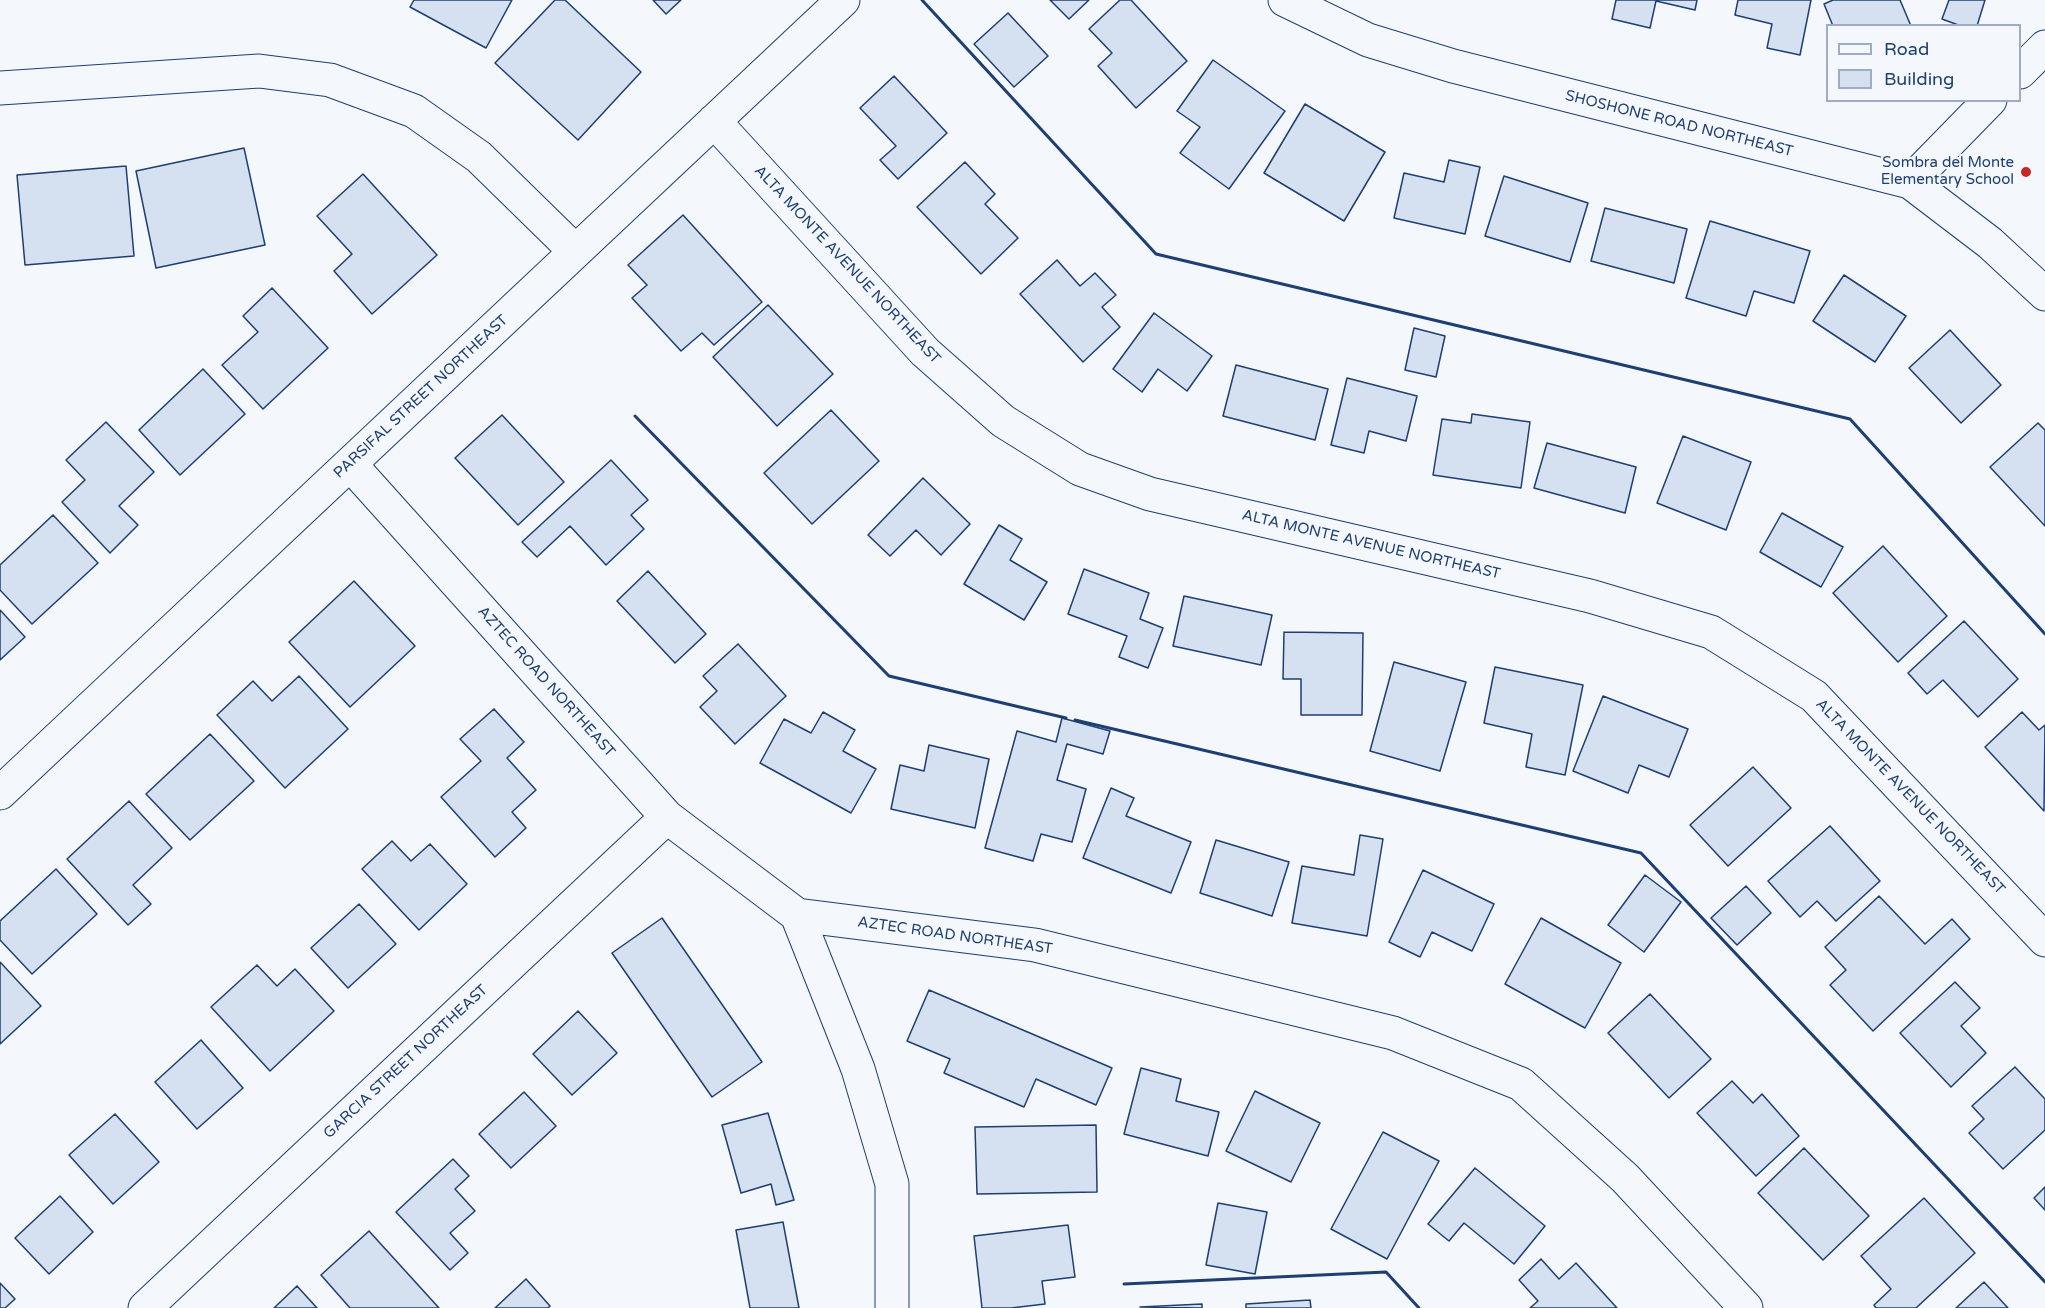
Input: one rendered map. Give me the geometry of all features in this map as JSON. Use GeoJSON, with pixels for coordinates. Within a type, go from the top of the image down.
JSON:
{"type":"FeatureCollection","features":[{"type":"Feature","properties":{"kind":"street","name":"PARSIFAL STREET NORTHEAST"},"geometry":{"type":"LineString","coordinates":[[0,793],[843,0]]}},
{"type":"Feature","properties":{"kind":"street","name":"SHOSHONE ROAD NORTHEAST"},"geometry":{"type":"LineString","coordinates":[[1285,0],[1368,40],[1453,66],[1910,182],[1990,243],[2045,294]]}},
{"type":"Feature","properties":{"kind":"street"},"geometry":{"type":"LineString","coordinates":[[2021,70],[2045,47]]}},
{"type":"Feature","properties":{"kind":"street"},"geometry":{"type":"LineString","coordinates":[[0,87],[260,71],[330,80],[414,111],[479,157],[575,251]]}},
{"type":"Feature","properties":{"kind":"street"},"geometry":{"type":"LineString","coordinates":[[1910,182],[1988,102]]}},
{"type":"Feature","properties":{"kind":"street","name":"ALTA MONTE AVENUE NORTHEAST"},"geometry":{"type":"LineString","coordinates":[[714,121],[925,352],[1003,421],[1080,469],[1150,494],[1590,596],[1712,632],[1814,696],[2045,940]]}},
{"type":"Feature","properties":{"kind":"street","name":"AZTEC ROAD NORTHEAST"},"geometry":{"type":"LineString","coordinates":[[350,464],[667,817],[797,915],[1035,945],[1393,1033],[1521,1084],[1624,1178],[1746,1308]]}},
{"type":"Feature","properties":{"kind":"street","name":"GARCIA STREET NORTHEAST"},"geometry":{"type":"LineString","coordinates":[[145,1308],[667,817]]}},
{"type":"Feature","properties":{"kind":"street"},"geometry":{"type":"LineString","coordinates":[[797,915],[858,1069],[892,1184],[892,1308]]}},
{"type":"Feature","properties":{"kind":"building"},"geometry":{"type":"Polygon","coordinates":[[[414,0],[512,0],[486,48],[410,7],[414,0]]]}},
{"type":"Feature","properties":{"kind":"building"},"geometry":{"type":"Polygon","coordinates":[[[555,0],[565,0],[641,72],[578,140],[495,63],[555,0]]]}},
{"type":"Feature","properties":{"kind":"building"},"geometry":{"type":"Polygon","coordinates":[[[653,0],[681,0],[666,14],[653,0]]]}},
{"type":"Feature","properties":{"kind":"building"},"geometry":{"type":"Polygon","coordinates":[[[1050,0],[1089,0],[1069,19],[1050,0]]]}},
{"type":"Feature","properties":{"kind":"building"},"geometry":{"type":"Polygon","coordinates":[[[1120,0],[1131,0],[1187,61],[1136,108],[1098,66],[1112,53],[1089,29],[1120,0]]]}},
{"type":"Feature","properties":{"kind":"building"},"geometry":{"type":"Polygon","coordinates":[[[1616,0],[1697,0],[1695,10],[1656,1],[1650,28],[1612,19],[1616,0]]]}},
{"type":"Feature","properties":{"kind":"building"},"geometry":{"type":"Polygon","coordinates":[[[1738,0],[1811,0],[1800,55],[1767,48],[1772,24],[1735,15],[1738,0]]]}},
{"type":"Feature","properties":{"kind":"building"},"geometry":{"type":"Polygon","coordinates":[[[1833,0],[1900,0],[1910,24],[1832,24],[1824,4],[1833,0]]]}},
{"type":"Feature","properties":{"kind":"building"},"geometry":{"type":"Polygon","coordinates":[[[1949,0],[1985,0],[1978,24],[1956,24],[1942,19],[1949,0]]]}},
{"type":"Feature","properties":{"kind":"building"},"geometry":{"type":"Polygon","coordinates":[[[1008,13],[1048,56],[1014,87],[974,44],[1008,13]]]}},
{"type":"Feature","properties":{"kind":"building"},"geometry":{"type":"Polygon","coordinates":[[[1213,60],[1285,111],[1229,189],[1180,153],[1200,127],[1177,111],[1213,60]]]}},
{"type":"Feature","properties":{"kind":"building"},"geometry":{"type":"Polygon","coordinates":[[[894,76],[947,133],[898,179],[880,160],[896,146],[860,108],[894,76]]]}},
{"type":"Feature","properties":{"kind":"building"},"geometry":{"type":"Polygon","coordinates":[[[1305,104],[1385,152],[1344,221],[1264,173],[1305,104]]]}},
{"type":"Feature","properties":{"kind":"building"},"geometry":{"type":"Polygon","coordinates":[[[244,148],[265,245],[156,268],[136,171],[244,148]]]}},
{"type":"Feature","properties":{"kind":"building"},"geometry":{"type":"Polygon","coordinates":[[[1449,160],[1480,167],[1465,234],[1394,218],[1404,173],[1444,182],[1449,160]]]}},
{"type":"Feature","properties":{"kind":"building"},"geometry":{"type":"Polygon","coordinates":[[[965,162],[995,194],[985,204],[1018,238],[981,274],[917,207],[965,162]]]}},
{"type":"Feature","properties":{"kind":"building"},"geometry":{"type":"Polygon","coordinates":[[[126,166],[134,256],[25,265],[17,175],[126,166]]]}},
{"type":"Feature","properties":{"kind":"building"},"geometry":{"type":"Polygon","coordinates":[[[363,174],[437,255],[372,314],[334,271],[352,254],[317,216],[363,174]]]}},
{"type":"Feature","properties":{"kind":"building"},"geometry":{"type":"Polygon","coordinates":[[[1504,176],[1588,203],[1570,262],[1485,236],[1504,176]]]}},
{"type":"Feature","properties":{"kind":"building"},"geometry":{"type":"Polygon","coordinates":[[[1605,208],[1687,229],[1674,283],[1591,261],[1605,208]]]}},
{"type":"Feature","properties":{"kind":"building"},"geometry":{"type":"Polygon","coordinates":[[[683,215],[762,302],[714,345],[702,333],[681,351],[632,298],[647,285],[628,265],[683,215]]]}},
{"type":"Feature","properties":{"kind":"building"},"geometry":{"type":"Polygon","coordinates":[[[1710,221],[1810,251],[1794,303],[1754,291],[1746,316],[1686,298],[1710,221]]]}},
{"type":"Feature","properties":{"kind":"building"},"geometry":{"type":"Polygon","coordinates":[[[1057,260],[1080,286],[1095,273],[1116,295],[1102,307],[1120,327],[1083,362],[1020,294],[1057,260]]]}},
{"type":"Feature","properties":{"kind":"building"},"geometry":{"type":"Polygon","coordinates":[[[1844,275],[1906,316],[1875,362],[1813,321],[1844,275]]]}},
{"type":"Feature","properties":{"kind":"building"},"geometry":{"type":"Polygon","coordinates":[[[272,288],[328,348],[263,409],[222,365],[258,332],[243,316],[272,288]]]}},
{"type":"Feature","properties":{"kind":"building"},"geometry":{"type":"Polygon","coordinates":[[[768,305],[833,374],[777,426],[713,357],[768,305]]]}},
{"type":"Feature","properties":{"kind":"building"},"geometry":{"type":"Polygon","coordinates":[[[1154,313],[1212,356],[1187,391],[1158,369],[1142,392],[1113,369],[1154,313]]]}},
{"type":"Feature","properties":{"kind":"building"},"geometry":{"type":"Polygon","coordinates":[[[1414,328],[1445,336],[1436,377],[1405,370],[1414,328]]]}},
{"type":"Feature","properties":{"kind":"building"},"geometry":{"type":"Polygon","coordinates":[[[1950,330],[2001,385],[1961,423],[1909,368],[1950,330]]]}},
{"type":"Feature","properties":{"kind":"building"},"geometry":{"type":"Polygon","coordinates":[[[1236,365],[1328,389],[1315,440],[1223,416],[1236,365]]]}},
{"type":"Feature","properties":{"kind":"building"},"geometry":{"type":"Polygon","coordinates":[[[203,369],[245,414],[180,475],[139,430],[203,369]]]}},
{"type":"Feature","properties":{"kind":"building"},"geometry":{"type":"Polygon","coordinates":[[[1347,378],[1417,396],[1406,441],[1369,431],[1364,453],[1331,445],[1347,378]]]}},
{"type":"Feature","properties":{"kind":"building"},"geometry":{"type":"Polygon","coordinates":[[[831,410],[879,461],[812,524],[764,473],[831,410]]]}},
{"type":"Feature","properties":{"kind":"building"},"geometry":{"type":"Polygon","coordinates":[[[1472,414],[1530,422],[1521,488],[1433,475],[1442,419],[1471,423],[1472,414]]]}},
{"type":"Feature","properties":{"kind":"building"},"geometry":{"type":"Polygon","coordinates":[[[502,415],[564,482],[518,525],[455,458],[502,415]]]}},
{"type":"Feature","properties":{"kind":"building"},"geometry":{"type":"Polygon","coordinates":[[[106,422],[154,472],[119,506],[138,525],[110,553],[62,502],[85,480],[66,460],[106,422]]]}},
{"type":"Feature","properties":{"kind":"building"},"geometry":{"type":"Polygon","coordinates":[[[2038,423],[2045,430],[2045,526],[1990,467],[2038,423]]]}},
{"type":"Feature","properties":{"kind":"building"},"geometry":{"type":"Polygon","coordinates":[[[1683,436],[1751,462],[1726,530],[1657,503],[1683,436]]]}},
{"type":"Feature","properties":{"kind":"building"},"geometry":{"type":"Polygon","coordinates":[[[1547,443],[1636,467],[1625,513],[1534,488],[1547,443]]]}},
{"type":"Feature","properties":{"kind":"building"},"geometry":{"type":"Polygon","coordinates":[[[611,460],[648,500],[631,515],[644,529],[606,565],[570,526],[537,557],[522,542],[611,460]]]}},
{"type":"Feature","properties":{"kind":"building"},"geometry":{"type":"Polygon","coordinates":[[[923,478],[970,524],[941,555],[916,530],[890,556],[868,535],[923,478]]]}},
{"type":"Feature","properties":{"kind":"building"},"geometry":{"type":"Polygon","coordinates":[[[1782,513],[1843,547],[1821,587],[1760,552],[1782,513]]]}},
{"type":"Feature","properties":{"kind":"building"},"geometry":{"type":"Polygon","coordinates":[[[53,515],[98,563],[32,624],[0,590],[0,565],[53,515]]]}},
{"type":"Feature","properties":{"kind":"building"},"geometry":{"type":"Polygon","coordinates":[[[999,525],[1022,539],[1010,560],[1047,582],[1024,620],[964,584],[999,525]]]}},
{"type":"Feature","properties":{"kind":"building"},"geometry":{"type":"Polygon","coordinates":[[[1883,546],[1947,616],[1898,662],[1833,593],[1883,546]]]}},
{"type":"Feature","properties":{"kind":"building"},"geometry":{"type":"Polygon","coordinates":[[[1084,569],[1149,593],[1140,619],[1163,628],[1148,668],[1119,657],[1127,636],[1068,614],[1084,569]]]}},
{"type":"Feature","properties":{"kind":"building"},"geometry":{"type":"Polygon","coordinates":[[[648,571],[706,634],[675,663],[617,601],[648,571]]]}},
{"type":"Feature","properties":{"kind":"building"},"geometry":{"type":"Polygon","coordinates":[[[354,581],[415,646],[350,707],[289,642],[354,581]]]}},
{"type":"Feature","properties":{"kind":"building"},"geometry":{"type":"Polygon","coordinates":[[[1184,596],[1272,615],[1261,665],[1173,646],[1184,596]]]}},
{"type":"Feature","properties":{"kind":"building"},"geometry":{"type":"Polygon","coordinates":[[[0,610],[25,637],[0,660],[0,610]]]}},
{"type":"Feature","properties":{"kind":"building"},"geometry":{"type":"Polygon","coordinates":[[[1964,621],[2018,679],[1978,717],[1943,680],[1927,694],[1908,673],[1964,621]]]}},
{"type":"Feature","properties":{"kind":"building"},"geometry":{"type":"Polygon","coordinates":[[[1284,632],[1363,633],[1362,715],[1301,715],[1301,679],[1283,679],[1284,632]]]}},
{"type":"Feature","properties":{"kind":"building"},"geometry":{"type":"Polygon","coordinates":[[[738,644],[786,696],[735,744],[700,707],[717,691],[703,676],[738,644]]]}},
{"type":"Feature","properties":{"kind":"building"},"geometry":{"type":"Polygon","coordinates":[[[1394,662],[1466,682],[1440,771],[1370,751],[1394,662]]]}},
{"type":"Feature","properties":{"kind":"building"},"geometry":{"type":"Polygon","coordinates":[[[1495,667],[1583,685],[1565,775],[1526,767],[1532,734],[1484,723],[1495,667]]]}},
{"type":"Feature","properties":{"kind":"building"},"geometry":{"type":"Polygon","coordinates":[[[299,676],[348,729],[285,788],[217,715],[253,681],[272,701],[299,676]]]}},
{"type":"Feature","properties":{"kind":"building"},"geometry":{"type":"Polygon","coordinates":[[[1603,696],[1688,729],[1669,777],[1639,765],[1628,793],[1573,771],[1603,696]]]}},
{"type":"Feature","properties":{"kind":"building"},"geometry":{"type":"Polygon","coordinates":[[[494,709],[524,742],[507,758],[536,790],[512,812],[526,828],[495,857],[441,797],[481,761],[460,739],[494,709]]]}},
{"type":"Feature","properties":{"kind":"building"},"geometry":{"type":"Polygon","coordinates":[[[823,712],[855,730],[843,751],[876,769],[851,813],[760,763],[784,719],[811,733],[823,712]]]}},
{"type":"Feature","properties":{"kind":"building"},"geometry":{"type":"Polygon","coordinates":[[[2022,712],[2039,730],[2045,725],[2044,811],[1985,747],[2022,712]]]}},
{"type":"Feature","properties":{"kind":"building"},"geometry":{"type":"Polygon","coordinates":[[[1062,718],[1110,731],[1103,754],[1067,744],[1057,780],[1086,789],[1072,842],[1041,834],[1033,861],[985,848],[1017,731],[1056,742],[1062,718]]]}},
{"type":"Feature","properties":{"kind":"building"},"geometry":{"type":"Polygon","coordinates":[[[210,734],[254,781],[190,840],[146,794],[210,734]]]}},
{"type":"Feature","properties":{"kind":"building"},"geometry":{"type":"Polygon","coordinates":[[[929,745],[989,759],[975,828],[891,809],[900,765],[924,771],[929,745]]]}},
{"type":"Feature","properties":{"kind":"building"},"geometry":{"type":"Polygon","coordinates":[[[1753,767],[1791,808],[1728,866],[1690,825],[1753,767]]]}},
{"type":"Feature","properties":{"kind":"building"},"geometry":{"type":"Polygon","coordinates":[[[1111,788],[1134,798],[1126,816],[1191,842],[1171,893],[1083,858],[1111,788]]]}},
{"type":"Feature","properties":{"kind":"building"},"geometry":{"type":"Polygon","coordinates":[[[129,801],[172,848],[133,885],[151,904],[128,925],[67,859],[129,801]]]}},
{"type":"Feature","properties":{"kind":"building"},"geometry":{"type":"Polygon","coordinates":[[[1830,826],[1880,881],[1836,921],[1817,901],[1800,917],[1768,881],[1830,826]]]}},
{"type":"Feature","properties":{"kind":"building"},"geometry":{"type":"Polygon","coordinates":[[[1360,835],[1383,839],[1367,936],[1292,923],[1302,866],[1354,875],[1360,835]]]}},
{"type":"Feature","properties":{"kind":"building"},"geometry":{"type":"Polygon","coordinates":[[[1216,840],[1289,862],[1272,916],[1200,893],[1216,840]]]}},
{"type":"Feature","properties":{"kind":"building"},"geometry":{"type":"Polygon","coordinates":[[[392,841],[411,861],[430,844],[467,884],[419,930],[362,869],[392,841]]]}},
{"type":"Feature","properties":{"kind":"building"},"geometry":{"type":"Polygon","coordinates":[[[56,869],[97,914],[32,974],[0,940],[0,921],[56,869]]]}},
{"type":"Feature","properties":{"kind":"building"},"geometry":{"type":"Polygon","coordinates":[[[1423,870],[1494,904],[1472,951],[1432,932],[1420,957],[1389,942],[1423,870]]]}},
{"type":"Feature","properties":{"kind":"building"},"geometry":{"type":"Polygon","coordinates":[[[1645,875],[1681,902],[1644,952],[1608,925],[1645,875]]]}},
{"type":"Feature","properties":{"kind":"building"},"geometry":{"type":"Polygon","coordinates":[[[1746,886],[1771,913],[1737,945],[1711,918],[1746,886]]]}},
{"type":"Feature","properties":{"kind":"building"},"geometry":{"type":"Polygon","coordinates":[[[1879,896],[1925,944],[1952,919],[1970,939],[1873,1031],[1830,985],[1846,970],[1825,947],[1879,896]]]}},
{"type":"Feature","properties":{"kind":"building"},"geometry":{"type":"Polygon","coordinates":[[[359,904],[396,944],[348,988],[311,948],[359,904]]]}},
{"type":"Feature","properties":{"kind":"building"},"geometry":{"type":"Polygon","coordinates":[[[662,918],[762,1062],[712,1097],[612,953],[662,918]]]}},
{"type":"Feature","properties":{"kind":"building"},"geometry":{"type":"Polygon","coordinates":[[[1541,918],[1621,963],[1585,1028],[1505,984],[1541,918]]]}},
{"type":"Feature","properties":{"kind":"building"},"geometry":{"type":"Polygon","coordinates":[[[0,962],[41,1006],[0,1044],[0,962]]]}},
{"type":"Feature","properties":{"kind":"building"},"geometry":{"type":"Polygon","coordinates":[[[257,965],[277,986],[295,969],[334,1011],[270,1071],[211,1007],[257,965]]]}},
{"type":"Feature","properties":{"kind":"building"},"geometry":{"type":"Polygon","coordinates":[[[1955,982],[1980,1008],[1961,1026],[1986,1053],[1951,1087],[1900,1033],[1955,982]]]}},
{"type":"Feature","properties":{"kind":"building"},"geometry":{"type":"Polygon","coordinates":[[[929,990],[1112,1068],[1096,1105],[1036,1079],[1024,1107],[944,1073],[950,1059],[907,1041],[929,990]]]}},
{"type":"Feature","properties":{"kind":"building"},"geometry":{"type":"Polygon","coordinates":[[[1650,994],[1711,1059],[1669,1098],[1608,1033],[1650,994]]]}},
{"type":"Feature","properties":{"kind":"building"},"geometry":{"type":"Polygon","coordinates":[[[578,1011],[617,1053],[572,1095],[533,1054],[578,1011]]]}},
{"type":"Feature","properties":{"kind":"building"},"geometry":{"type":"Polygon","coordinates":[[[201,1040],[243,1088],[197,1129],[155,1082],[201,1040]]]}},
{"type":"Feature","properties":{"kind":"building"},"geometry":{"type":"Polygon","coordinates":[[[2015,1067],[2045,1099],[2045,1130],[2003,1169],[1969,1133],[1984,1119],[1972,1106],[2015,1067]]]}},
{"type":"Feature","properties":{"kind":"building"},"geometry":{"type":"Polygon","coordinates":[[[1141,1068],[1181,1079],[1176,1101],[1219,1112],[1208,1156],[1124,1134],[1141,1068]]]}},
{"type":"Feature","properties":{"kind":"building"},"geometry":{"type":"Polygon","coordinates":[[[1732,1081],[1753,1103],[1762,1094],[1799,1136],[1756,1176],[1697,1113],[1732,1081]]]}},
{"type":"Feature","properties":{"kind":"building"},"geometry":{"type":"Polygon","coordinates":[[[1255,1091],[1320,1123],[1291,1182],[1226,1151],[1255,1091]]]}},
{"type":"Feature","properties":{"kind":"building"},"geometry":{"type":"Polygon","coordinates":[[[524,1092],[556,1126],[511,1168],[479,1134],[524,1092]]]}},
{"type":"Feature","properties":{"kind":"building"},"geometry":{"type":"Polygon","coordinates":[[[768,1113],[794,1200],[776,1205],[771,1184],[741,1193],[722,1125],[768,1113]]]}},
{"type":"Feature","properties":{"kind":"building"},"geometry":{"type":"Polygon","coordinates":[[[115,1114],[159,1162],[113,1204],[69,1155],[115,1114]]]}},
{"type":"Feature","properties":{"kind":"building"},"geometry":{"type":"Polygon","coordinates":[[[1096,1125],[1097,1192],[977,1194],[975,1127],[1096,1125]]]}},
{"type":"Feature","properties":{"kind":"building"},"geometry":{"type":"Polygon","coordinates":[[[1383,1132],[1439,1161],[1387,1259],[1331,1229],[1383,1132]]]}},
{"type":"Feature","properties":{"kind":"building"},"geometry":{"type":"Polygon","coordinates":[[[1804,1148],[1869,1216],[1823,1260],[1758,1193],[1804,1148]]]}},
{"type":"Feature","properties":{"kind":"building"},"geometry":{"type":"Polygon","coordinates":[[[453,1159],[469,1176],[455,1189],[475,1211],[450,1233],[468,1253],[450,1270],[396,1212],[453,1159]]]}},
{"type":"Feature","properties":{"kind":"building"},"geometry":{"type":"Polygon","coordinates":[[[1475,1168],[1545,1226],[1514,1264],[1464,1223],[1449,1241],[1428,1224],[1475,1168]]]}},
{"type":"Feature","properties":{"kind":"building"},"geometry":{"type":"Polygon","coordinates":[[[2045,1187],[2045,1210],[2034,1198],[2045,1187]]]}},
{"type":"Feature","properties":{"kind":"building"},"geometry":{"type":"Polygon","coordinates":[[[60,1196],[93,1232],[49,1274],[15,1238],[60,1196]]]}},
{"type":"Feature","properties":{"kind":"building"},"geometry":{"type":"Polygon","coordinates":[[[1924,1198],[1975,1253],[1916,1308],[1876,1308],[1874,1305],[1891,1289],[1861,1256],[1924,1198]]]}},
{"type":"Feature","properties":{"kind":"building"},"geometry":{"type":"Polygon","coordinates":[[[1218,1203],[1267,1212],[1255,1274],[1206,1265],[1218,1203]]]}},
{"type":"Feature","properties":{"kind":"building"},"geometry":{"type":"Polygon","coordinates":[[[783,1222],[799,1308],[750,1308],[736,1230],[783,1222]]]}},
{"type":"Feature","properties":{"kind":"building"},"geometry":{"type":"Polygon","coordinates":[[[1068,1225],[1075,1277],[1042,1281],[1045,1304],[1011,1308],[982,1308],[974,1236],[1068,1225]]]}},
{"type":"Feature","properties":{"kind":"building"},"geometry":{"type":"Polygon","coordinates":[[[369,1231],[439,1308],[350,1308],[321,1275],[369,1231]]]}},
{"type":"Feature","properties":{"kind":"building"},"geometry":{"type":"Polygon","coordinates":[[[1541,1259],[1559,1279],[1576,1263],[1617,1308],[1530,1308],[1538,1301],[1519,1280],[1541,1259]]]}},
{"type":"Feature","properties":{"kind":"building"},"geometry":{"type":"Polygon","coordinates":[[[526,1279],[550,1306],[548,1308],[495,1308],[526,1279]]]}},
{"type":"Feature","properties":{"kind":"building"},"geometry":{"type":"Polygon","coordinates":[[[1984,1282],[2008,1308],[1956,1308],[1984,1282]]]}},
{"type":"Feature","properties":{"kind":"building"},"geometry":{"type":"Polygon","coordinates":[[[0,1283],[15,1299],[5,1308],[0,1308],[0,1283]]]}},
{"type":"Feature","properties":{"kind":"building"},"geometry":{"type":"Polygon","coordinates":[[[297,1286],[317,1308],[274,1308],[297,1286]]]}},
{"type":"Feature","properties":{"kind":"building"},"geometry":{"type":"Polygon","coordinates":[[[1310,1300],[1311,1308],[1246,1308],[1246,1304],[1310,1300]]]}},
{"type":"Feature","properties":{"kind":"building"},"geometry":{"type":"Polygon","coordinates":[[[1202,1304],[1202,1308],[1140,1307],[1202,1304]]]}},
{"type":"Feature","properties":{"kind":"wall"},"geometry":{"type":"LineString","coordinates":[[922,0],[1156,254],[1850,419],[2045,634]]}},
{"type":"Feature","properties":{"kind":"wall"},"geometry":{"type":"LineString","coordinates":[[635,416],[889,676],[1066,718]]}},
{"type":"Feature","properties":{"kind":"wall"},"geometry":{"type":"LineString","coordinates":[[1075,720],[1641,853],[2045,1282]]}},
{"type":"Feature","properties":{"kind":"wall"},"geometry":{"type":"LineString","coordinates":[[1124,1284],[1386,1272],[1419,1308]]}},
{"type":"Feature","properties":{"kind":"place","name":"Sombra del Monte Elementary School"},"geometry":{"type":"Point","coordinates":[2026,172]}}]}
